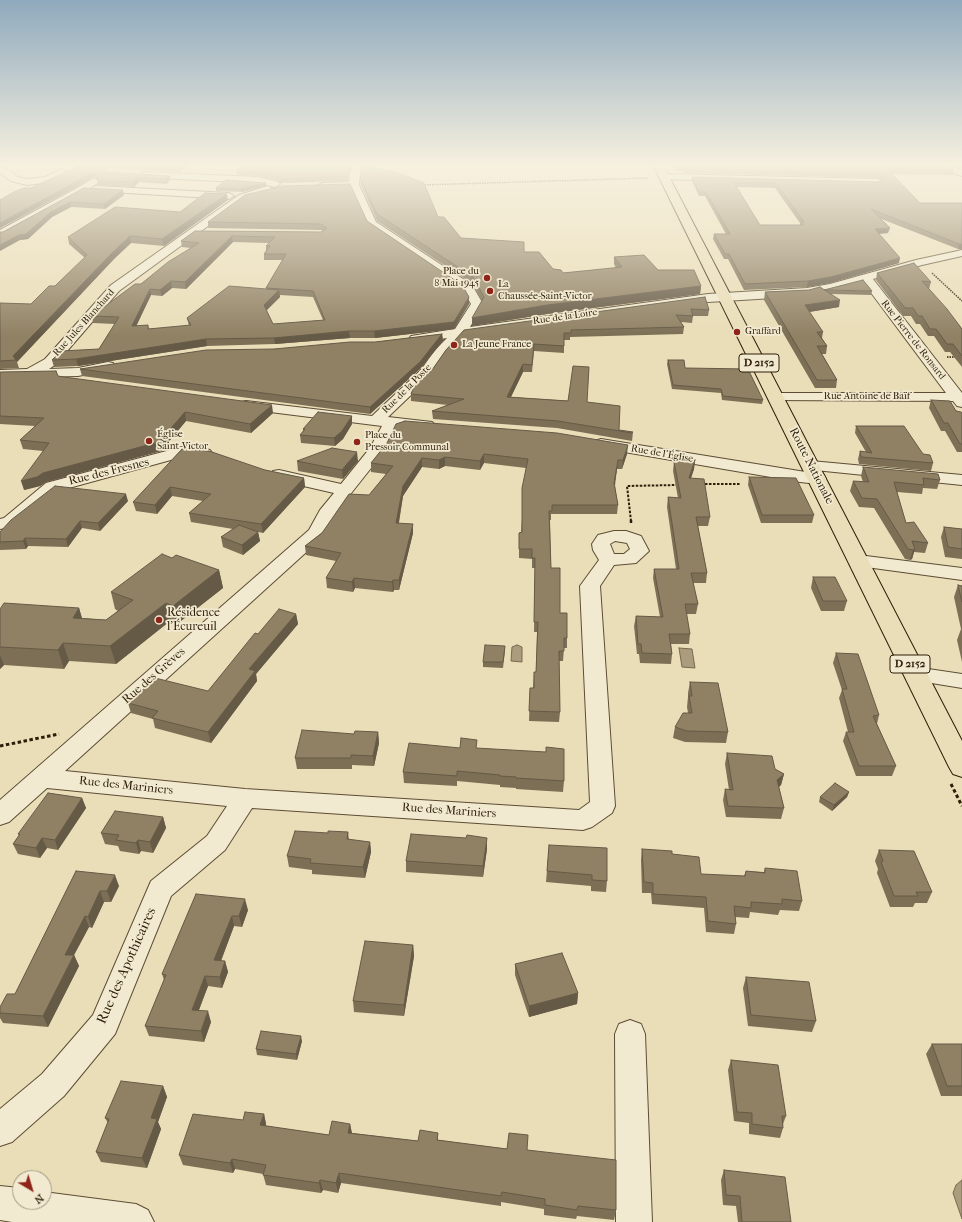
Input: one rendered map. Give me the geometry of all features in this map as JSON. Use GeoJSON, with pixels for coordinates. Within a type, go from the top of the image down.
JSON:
{"type":"FeatureCollection","features":[{"type":"Feature","properties":{"kind":"main road","name":"Route Nationale"},"geometry":{"type":"LineString","coordinates":[[687,222],[815,472],[858,561],[962,767]]}},
{"type":"Feature","properties":{"kind":"street"},"geometry":{"type":"LineString","coordinates":[[0,228],[11,222]]}},
{"type":"Feature","properties":{"kind":"street"},"geometry":{"type":"LineString","coordinates":[[0,234],[21,222]]}},
{"type":"Feature","properties":{"kind":"street","name":"Rue Jules Blanchard"},"geometry":{"type":"LineString","coordinates":[[29,374],[50,362],[115,288],[206,222]]}},
{"type":"Feature","properties":{"kind":"street","name":"Rue de la Poste"},"geometry":{"type":"LineString","coordinates":[[371,222],[468,288],[477,304],[460,332],[440,353],[426,373],[375,421]]}},
{"type":"Feature","properties":{"kind":"street"},"geometry":{"type":"LineString","coordinates":[[191,232],[214,233]]}},
{"type":"Feature","properties":{"kind":"street","name":"Rue de la Loire"},"geometry":{"type":"LineString","coordinates":[[406,340],[547,319],[725,296],[807,292],[832,287],[920,262],[962,253]]}},
{"type":"Feature","properties":{"kind":"street","name":"Rue Pierre de Ronsard"},"geometry":{"type":"LineString","coordinates":[[865,277],[960,400]]}},
{"type":"Feature","properties":{"kind":"street"},"geometry":{"type":"LineString","coordinates":[[0,374],[78,372],[125,363]]}},
{"type":"Feature","properties":{"kind":"street"},"geometry":{"type":"LineString","coordinates":[[29,374],[96,384]]}},
{"type":"Feature","properties":{"kind":"street","name":"Rue Antoine de Baïf"},"geometry":{"type":"LineString","coordinates":[[776,397],[960,400]]}},
{"type":"Feature","properties":{"kind":"street"},"geometry":{"type":"LineString","coordinates":[[229,402],[375,421],[439,426]]}},
{"type":"Feature","properties":{"kind":"street","name":"Rue des Grèves"},"geometry":{"type":"LineString","coordinates":[[0,814],[317,533],[329,510],[375,454],[392,422]]}},
{"type":"Feature","properties":{"kind":"street","name":"Rue de l'Église"},"geometry":{"type":"LineString","coordinates":[[586,441],[800,477],[815,472],[962,480]]}},
{"type":"Feature","properties":{"kind":"street","name":"Rue des Fresnes"},"geometry":{"type":"LineString","coordinates":[[0,524],[10,522],[52,487],[189,450],[220,456]]}},
{"type":"Feature","properties":{"kind":"street"},"geometry":{"type":"LineString","coordinates":[[266,471],[345,490]]}},
{"type":"Feature","properties":{"kind":"street","name":"Rue des Mariniers"},"geometry":{"type":"LineString","coordinates":[[40,778],[245,798],[584,820],[602,806],[590,586],[608,560],[629,558],[640,551],[635,540],[626,536]]}},
{"type":"Feature","properties":{"kind":"street"},"geometry":{"type":"LineString","coordinates":[[858,561],[962,574]]}},
{"type":"Feature","properties":{"kind":"street"},"geometry":{"type":"LineString","coordinates":[[915,674],[962,681]]}},
{"type":"Feature","properties":{"kind":"street","name":"Rue des Apothicaires"},"geometry":{"type":"LineString","coordinates":[[0,1130],[53,1085],[104,1024],[160,889],[216,843],[245,798]]}},
{"type":"Feature","properties":{"kind":"street"},"geometry":{"type":"LineString","coordinates":[[630,1034],[634,1222]]}},
{"type":"Feature","properties":{"kind":"street"},"geometry":{"type":"LineString","coordinates":[[0,1203],[136,1222]]}},
{"type":"Feature","properties":{"kind":"path"},"geometry":{"type":"LineString","coordinates":[[920,262],[962,301]]}},
{"type":"Feature","properties":{"kind":"path"},"geometry":{"type":"LineString","coordinates":[[626,536],[632,520],[627,486],[680,484]]}},
{"type":"Feature","properties":{"kind":"path"},"geometry":{"type":"LineString","coordinates":[[695,484],[741,484]]}},
{"type":"Feature","properties":{"kind":"path"},"geometry":{"type":"LineString","coordinates":[[0,746],[54,734],[88,735]]}},
{"type":"Feature","properties":{"kind":"shaded area"},"geometry":{"type":"Polygon","coordinates":[[[517,645],[522,647],[522,662],[511,661],[512,647],[517,645]]]}},
{"type":"Feature","properties":{"kind":"shaded area"},"geometry":{"type":"Polygon","coordinates":[[[679,648],[692,649],[695,668],[682,667],[679,648]]]}},
{"type":"Feature","properties":{"kind":"shaded area"},"geometry":{"type":"Polygon","coordinates":[[[962,1180],[962,1219],[953,1193],[956,1185],[962,1180]]]}},
{"type":"Feature","properties":{"kind":"building"},"geometry":{"type":"Polygon","coordinates":[[[21,222],[40,222],[26,234],[19,235],[0,245],[0,232],[3,232],[21,222]]]}},
{"type":"Feature","properties":{"kind":"building"},"geometry":{"type":"Polygon","coordinates":[[[91,222],[187,222],[162,239],[130,236],[13,356],[16,360],[0,361],[0,303],[31,304],[49,286],[55,286],[87,255],[68,237],[91,222]]]}},
{"type":"Feature","properties":{"kind":"building"},"geometry":{"type":"Polygon","coordinates":[[[209,222],[369,222],[462,285],[469,297],[454,322],[374,331],[349,331],[274,338],[206,339],[76,359],[52,360],[61,351],[99,349],[119,317],[92,316],[135,284],[141,284],[168,262],[199,243],[181,241],[195,231],[321,232],[327,228],[320,224],[209,222]],[[232,236],[185,282],[171,281],[160,290],[150,289],[132,326],[148,325],[148,329],[191,325],[187,318],[229,286],[279,290],[264,305],[273,324],[325,320],[313,291],[266,288],[286,254],[264,254],[270,246],[266,246],[275,237],[232,236]]]}},
{"type":"Feature","properties":{"kind":"building"},"geometry":{"type":"Polygon","coordinates":[[[389,222],[448,222],[461,238],[524,242],[524,252],[539,252],[553,269],[561,270],[563,273],[622,267],[614,257],[644,255],[658,270],[694,270],[701,286],[547,305],[472,318],[484,297],[473,277],[389,222]]]}},
{"type":"Feature","properties":{"kind":"building"},"geometry":{"type":"Polygon","coordinates":[[[723,222],[758,222],[760,225],[803,225],[802,222],[884,222],[890,228],[875,229],[900,258],[831,277],[808,281],[745,284],[729,254],[725,254],[714,234],[730,234],[723,222]]]}},
{"type":"Feature","properties":{"kind":"building"},"geometry":{"type":"Polygon","coordinates":[[[904,222],[962,222],[962,244],[904,222]]]}},
{"type":"Feature","properties":{"kind":"building"},"geometry":{"type":"Polygon","coordinates":[[[914,263],[931,282],[922,281],[947,309],[962,329],[962,356],[953,344],[947,344],[936,329],[930,329],[922,316],[918,316],[913,308],[905,308],[877,273],[914,263]]]}},
{"type":"Feature","properties":{"kind":"building"},"geometry":{"type":"Polygon","coordinates":[[[863,280],[872,291],[824,290],[863,280]]]}},
{"type":"Feature","properties":{"kind":"building"},"geometry":{"type":"Polygon","coordinates":[[[820,287],[840,300],[805,305],[823,332],[817,332],[827,346],[817,346],[837,380],[817,380],[765,292],[809,290],[820,287]]]}},
{"type":"Feature","properties":{"kind":"building"},"geometry":{"type":"Polygon","coordinates":[[[705,297],[709,310],[691,309],[693,316],[676,315],[684,327],[571,330],[571,333],[564,333],[564,346],[534,344],[532,365],[523,364],[507,397],[568,401],[573,366],[589,367],[587,402],[620,406],[619,430],[633,432],[632,433],[558,421],[432,411],[464,399],[411,394],[414,386],[432,370],[446,350],[464,330],[705,297]]]}},
{"type":"Feature","properties":{"kind":"building"},"geometry":{"type":"Polygon","coordinates":[[[442,334],[420,362],[370,407],[80,369],[206,350],[274,349],[350,342],[375,342],[442,334]]]}},
{"type":"Feature","properties":{"kind":"building"},"geometry":{"type":"Polygon","coordinates":[[[668,360],[684,360],[685,368],[748,369],[763,400],[723,396],[721,389],[673,385],[668,360]]]}},
{"type":"Feature","properties":{"kind":"building"},"geometry":{"type":"Polygon","coordinates":[[[56,371],[58,376],[64,377],[272,405],[250,424],[185,412],[159,442],[43,473],[37,477],[21,481],[49,443],[20,440],[44,418],[0,416],[0,372],[56,371]]]}},
{"type":"Feature","properties":{"kind":"building"},"geometry":{"type":"Polygon","coordinates":[[[931,400],[950,401],[956,411],[962,413],[962,444],[960,444],[948,423],[944,423],[931,400]]]}},
{"type":"Feature","properties":{"kind":"building"},"geometry":{"type":"Polygon","coordinates":[[[318,412],[352,416],[342,431],[334,438],[300,435],[305,429],[303,429],[318,412]]]}},
{"type":"Feature","properties":{"kind":"building"},"geometry":{"type":"Polygon","coordinates":[[[405,421],[557,433],[628,445],[623,460],[618,460],[614,483],[618,505],[552,505],[552,511],[549,511],[551,568],[560,568],[560,613],[567,613],[567,638],[564,638],[564,651],[559,651],[560,712],[529,711],[530,688],[534,688],[534,672],[536,672],[538,622],[534,622],[535,558],[532,558],[532,549],[519,549],[519,533],[522,532],[522,488],[528,459],[484,454],[480,461],[445,457],[439,460],[422,458],[403,486],[396,523],[413,524],[399,580],[393,580],[392,582],[354,578],[352,582],[326,578],[341,553],[305,546],[322,533],[349,494],[369,495],[393,466],[371,463],[387,443],[396,424],[405,421]]]}},
{"type":"Feature","properties":{"kind":"building"},"geometry":{"type":"Polygon","coordinates":[[[856,426],[904,426],[923,454],[930,455],[933,463],[861,457],[860,451],[872,453],[856,426]]]}},
{"type":"Feature","properties":{"kind":"building"},"geometry":{"type":"Polygon","coordinates":[[[332,448],[357,452],[342,470],[297,461],[332,448]]]}},
{"type":"Feature","properties":{"kind":"building"},"geometry":{"type":"Polygon","coordinates":[[[182,449],[209,451],[265,470],[304,478],[261,524],[189,513],[211,494],[170,487],[155,505],[133,502],[182,449]]]}},
{"type":"Feature","properties":{"kind":"building"},"geometry":{"type":"Polygon","coordinates":[[[695,460],[689,478],[704,479],[710,517],[696,517],[707,573],[691,573],[698,604],[685,604],[690,634],[669,634],[672,654],[642,653],[641,644],[638,644],[636,616],[663,617],[654,569],[679,569],[668,497],[681,498],[674,462],[695,460]]]}},
{"type":"Feature","properties":{"kind":"building"},"geometry":{"type":"Polygon","coordinates":[[[863,467],[938,474],[940,480],[923,478],[924,485],[894,482],[906,523],[914,522],[928,543],[912,541],[915,549],[908,549],[877,499],[862,498],[853,481],[869,482],[863,467]]]}},
{"type":"Feature","properties":{"kind":"building"},"geometry":{"type":"Polygon","coordinates":[[[749,477],[796,478],[814,515],[762,515],[749,477]]]}},
{"type":"Feature","properties":{"kind":"building"},"geometry":{"type":"Polygon","coordinates":[[[55,486],[126,494],[98,523],[80,521],[66,539],[25,538],[23,541],[0,542],[0,532],[11,520],[55,486]]]}},
{"type":"Feature","properties":{"kind":"building"},"geometry":{"type":"Polygon","coordinates":[[[239,525],[258,532],[242,545],[221,537],[239,525]]]}},
{"type":"Feature","properties":{"kind":"building"},"geometry":{"type":"Polygon","coordinates":[[[944,527],[962,529],[962,549],[948,547],[944,527]]]}},
{"type":"Feature","properties":{"kind":"building"},"geometry":{"type":"Polygon","coordinates":[[[162,554],[172,558],[176,555],[219,570],[173,606],[166,603],[110,646],[63,643],[58,650],[0,647],[0,609],[4,603],[79,608],[73,618],[106,620],[133,600],[111,592],[162,554]]]}},
{"type":"Feature","properties":{"kind":"building"},"geometry":{"type":"Polygon","coordinates":[[[813,577],[835,577],[847,601],[823,601],[813,577]]]}},
{"type":"Feature","properties":{"kind":"building"},"geometry":{"type":"Polygon","coordinates":[[[958,585],[962,586],[962,602],[958,585]]]}},
{"type":"Feature","properties":{"kind":"building"},"geometry":{"type":"Polygon","coordinates":[[[279,609],[296,614],[249,669],[255,671],[208,732],[152,718],[158,711],[128,703],[155,678],[208,691],[255,633],[258,634],[279,609]]]}},
{"type":"Feature","properties":{"kind":"building"},"geometry":{"type":"Polygon","coordinates":[[[485,645],[505,646],[503,662],[483,662],[485,645]]]}},
{"type":"Feature","properties":{"kind":"building"},"geometry":{"type":"Polygon","coordinates":[[[836,653],[858,654],[879,715],[873,716],[896,766],[859,766],[846,732],[854,732],[842,689],[847,689],[836,653]]]}},
{"type":"Feature","properties":{"kind":"building"},"geometry":{"type":"Polygon","coordinates":[[[690,682],[718,683],[728,732],[687,731],[675,727],[683,713],[692,713],[689,696],[692,696],[690,682]]]}},
{"type":"Feature","properties":{"kind":"building"},"geometry":{"type":"Polygon","coordinates":[[[302,730],[354,734],[355,731],[378,732],[373,756],[351,755],[351,758],[295,758],[302,730]]]}},
{"type":"Feature","properties":{"kind":"building"},"geometry":{"type":"Polygon","coordinates":[[[461,738],[477,740],[476,748],[546,752],[546,747],[564,749],[564,781],[516,778],[457,771],[457,776],[403,772],[409,743],[460,748],[461,738]]]}},
{"type":"Feature","properties":{"kind":"building"},"geometry":{"type":"Polygon","coordinates":[[[727,753],[772,756],[775,769],[784,774],[777,780],[784,808],[728,806],[725,789],[733,790],[727,753]]]}},
{"type":"Feature","properties":{"kind":"building"},"geometry":{"type":"Polygon","coordinates":[[[835,783],[849,792],[834,805],[820,797],[835,783]]]}},
{"type":"Feature","properties":{"kind":"building"},"geometry":{"type":"Polygon","coordinates":[[[48,793],[82,798],[55,840],[42,838],[36,848],[13,844],[20,834],[18,834],[48,793]]]}},
{"type":"Feature","properties":{"kind":"building"},"geometry":{"type":"Polygon","coordinates":[[[115,811],[163,817],[150,842],[138,840],[136,843],[116,840],[119,835],[101,833],[115,811]]]}},
{"type":"Feature","properties":{"kind":"building"},"geometry":{"type":"Polygon","coordinates":[[[295,831],[328,833],[328,831],[348,832],[347,839],[370,842],[363,867],[310,863],[311,859],[287,856],[295,831]]]}},
{"type":"Feature","properties":{"kind":"building"},"geometry":{"type":"Polygon","coordinates":[[[411,834],[466,838],[467,835],[487,838],[483,866],[406,861],[411,834]]]}},
{"type":"Feature","properties":{"kind":"building"},"geometry":{"type":"Polygon","coordinates":[[[549,845],[607,848],[607,881],[592,880],[592,875],[547,871],[549,845]]]}},
{"type":"Feature","properties":{"kind":"building"},"geometry":{"type":"Polygon","coordinates":[[[642,849],[672,851],[672,854],[699,857],[701,874],[745,876],[746,871],[765,873],[765,868],[797,871],[802,901],[782,899],[782,904],[751,902],[751,908],[734,906],[736,924],[708,921],[706,897],[653,894],[653,883],[644,882],[642,849]]]}},
{"type":"Feature","properties":{"kind":"building"},"geometry":{"type":"Polygon","coordinates":[[[879,850],[914,851],[932,892],[916,892],[918,896],[894,896],[881,862],[883,861],[879,850]]]}},
{"type":"Feature","properties":{"kind":"building"},"geometry":{"type":"Polygon","coordinates":[[[76,871],[115,875],[107,891],[100,891],[88,917],[85,916],[65,955],[74,955],[43,1016],[0,1013],[0,1007],[7,994],[15,994],[76,871]]]}},
{"type":"Feature","properties":{"kind":"building"},"geometry":{"type":"Polygon","coordinates":[[[196,894],[245,899],[239,916],[232,916],[214,960],[225,961],[220,977],[205,976],[192,1010],[208,1011],[201,1031],[145,1026],[166,975],[162,974],[196,894]]]}},
{"type":"Feature","properties":{"kind":"building"},"geometry":{"type":"Polygon","coordinates":[[[365,941],[413,945],[404,1005],[353,1001],[365,941]]]}},
{"type":"Feature","properties":{"kind":"building"},"geometry":{"type":"Polygon","coordinates":[[[562,953],[578,993],[529,1006],[515,964],[562,953]]]}},
{"type":"Feature","properties":{"kind":"building"},"geometry":{"type":"Polygon","coordinates":[[[746,977],[809,982],[816,1021],[751,1015],[746,977]]]}},
{"type":"Feature","properties":{"kind":"building"},"geometry":{"type":"Polygon","coordinates":[[[261,1031],[301,1036],[296,1054],[256,1049],[261,1031]]]}},
{"type":"Feature","properties":{"kind":"building"},"geometry":{"type":"Polygon","coordinates":[[[932,1044],[962,1044],[962,1086],[947,1086],[932,1044]]]}},
{"type":"Feature","properties":{"kind":"building"},"geometry":{"type":"Polygon","coordinates":[[[731,1060],[778,1065],[786,1116],[782,1116],[783,1128],[752,1124],[752,1113],[737,1112],[731,1060]]]}},
{"type":"Feature","properties":{"kind":"building"},"geometry":{"type":"Polygon","coordinates":[[[121,1081],[163,1086],[151,1118],[157,1119],[142,1158],[96,1152],[109,1119],[105,1118],[121,1081]]]}},
{"type":"Feature","properties":{"kind":"building"},"geometry":{"type":"Polygon","coordinates":[[[245,1112],[264,1114],[260,1125],[329,1135],[332,1121],[350,1124],[348,1133],[418,1141],[420,1130],[438,1133],[437,1140],[507,1149],[509,1133],[528,1135],[527,1150],[616,1160],[616,1210],[578,1206],[577,1210],[545,1205],[545,1199],[502,1192],[501,1196],[339,1173],[336,1183],[320,1180],[319,1183],[263,1175],[266,1165],[232,1159],[230,1163],[179,1155],[193,1114],[243,1120],[245,1112]]]}},
{"type":"Feature","properties":{"kind":"building"},"geometry":{"type":"Polygon","coordinates":[[[724,1170],[785,1177],[791,1222],[742,1222],[740,1196],[726,1195],[724,1170]]]}},
{"type":"Feature","properties":{"kind":"place","name":"Place du 8 Mai 1945"},"geometry":{"type":"Point","coordinates":[487,278]}},
{"type":"Feature","properties":{"kind":"place","name":"La Chaussée-Saint-Victor"},"geometry":{"type":"Point","coordinates":[490,291]}},
{"type":"Feature","properties":{"kind":"place","name":"Graffard"},"geometry":{"type":"Point","coordinates":[737,332]}},
{"type":"Feature","properties":{"kind":"place","name":"La Jeune France"},"geometry":{"type":"Point","coordinates":[454,345]}},
{"type":"Feature","properties":{"kind":"place","name":"Église Saint-Victor"},"geometry":{"type":"Point","coordinates":[149,441]}},
{"type":"Feature","properties":{"kind":"place","name":"Place du Pressoir Communal"},"geometry":{"type":"Point","coordinates":[357,442]}},
{"type":"Feature","properties":{"kind":"place","name":"Résidence l'Écureuil"},"geometry":{"type":"Point","coordinates":[159,620]}}]}
